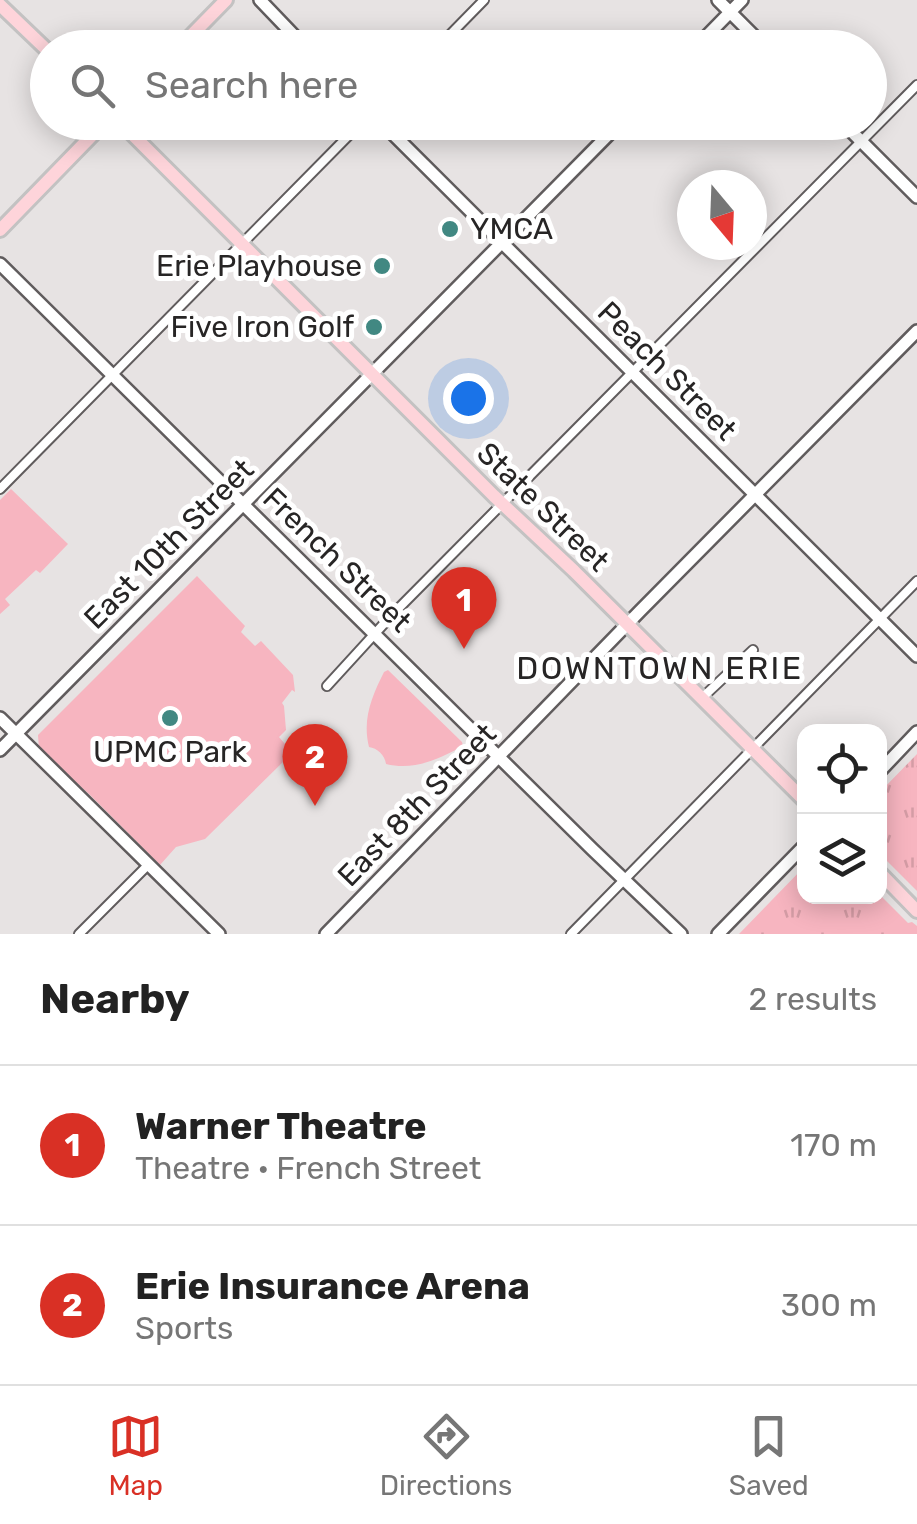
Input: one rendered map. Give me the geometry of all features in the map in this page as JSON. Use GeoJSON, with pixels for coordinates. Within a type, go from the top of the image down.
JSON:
{"type":"FeatureCollection","features":[{"type":"Feature","properties":{"kind":"main road"},"geometry":{"type":"LineString","coordinates":[[197,30],[226,0]]}},
{"type":"Feature","properties":{"kind":"main road"},"geometry":{"type":"LineString","coordinates":[[0,4],[30,33]]}},
{"type":"Feature","properties":{"kind":"main road"},"geometry":{"type":"LineString","coordinates":[[0,230],[88,140]]}},
{"type":"Feature","properties":{"kind":"main road","name":"State Street"},"geometry":{"type":"LineString","coordinates":[[138,140],[797,793]]}},
{"type":"Feature","properties":{"kind":"main road"},"geometry":{"type":"LineString","coordinates":[[887,880],[917,911]]}},
{"type":"Feature","properties":{"kind":"street"},"geometry":{"type":"LineString","coordinates":[[260,0],[289,30]]}},
{"type":"Feature","properties":{"kind":"street"},"geometry":{"type":"LineString","coordinates":[[455,30],[484,0]]}},
{"type":"Feature","properties":{"kind":"street"},"geometry":{"type":"LineString","coordinates":[[718,0],[748,30]]}},
{"type":"Feature","properties":{"kind":"street"},"geometry":{"type":"LineString","coordinates":[[712,30],[742,0]]}},
{"type":"Feature","properties":{"kind":"street"},"geometry":{"type":"LineString","coordinates":[[887,115],[917,85]]}},
{"type":"Feature","properties":{"kind":"street"},"geometry":{"type":"LineString","coordinates":[[0,489],[344,140]]}},
{"type":"Feature","properties":{"kind":"street","name":"Peach Street"},"geometry":{"type":"LineString","coordinates":[[399,140],[917,656]]}},
{"type":"Feature","properties":{"kind":"street","name":"East 10th Street"},"geometry":{"type":"LineString","coordinates":[[0,750],[603,140]]}},
{"type":"Feature","properties":{"kind":"street"},"geometry":{"type":"LineString","coordinates":[[326,686],[861,141],[917,197]]}},
{"type":"Feature","properties":{"kind":"street","name":"French Street"},"geometry":{"type":"LineString","coordinates":[[0,264],[681,934]]}},
{"type":"Feature","properties":{"kind":"street","name":"East 8th Street"},"geometry":{"type":"LineString","coordinates":[[326,934],[917,331]]}},
{"type":"Feature","properties":{"kind":"street"},"geometry":{"type":"LineString","coordinates":[[571,934],[917,581]]}},
{"type":"Feature","properties":{"kind":"street"},"geometry":{"type":"LineString","coordinates":[[702,697],[753,650]]}},
{"type":"Feature","properties":{"kind":"street"},"geometry":{"type":"LineString","coordinates":[[0,718],[219,934]]}},
{"type":"Feature","properties":{"kind":"street"},"geometry":{"type":"LineString","coordinates":[[887,764],[917,732]]}},
{"type":"Feature","properties":{"kind":"street"},"geometry":{"type":"LineString","coordinates":[[718,934],[797,853]]}},
{"type":"Feature","properties":{"kind":"street"},"geometry":{"type":"LineString","coordinates":[[79,934],[149,864]]}},
{"type":"Feature","properties":{"kind":"green space"},"geometry":{"type":"Polygon","coordinates":[[[11,489],[68,544],[40,573],[36,570],[5,599],[10,605],[0,614],[0,500],[11,489]]]}},
{"type":"Feature","properties":{"kind":"green space","name":"UPMC Park"},"geometry":{"type":"Polygon","coordinates":[[[197,576],[245,626],[241,632],[255,646],[261,641],[293,675],[295,692],[292,690],[282,703],[286,730],[279,737],[290,750],[284,756],[286,759],[205,839],[176,847],[160,865],[39,749],[38,735],[197,576]]]}},
{"type":"Feature","properties":{"kind":"green space"},"geometry":{"type":"Polygon","coordinates":[[[388,670],[463,746],[406,766],[386,764],[380,752],[369,747],[369,708],[388,670]]]}},
{"type":"Feature","properties":{"kind":"green space"},"geometry":{"type":"Polygon","coordinates":[[[917,754],[917,891],[887,861],[887,785],[917,754]]]}},
{"type":"Feature","properties":{"kind":"green space"},"geometry":{"type":"Polygon","coordinates":[[[797,874],[797,904],[887,902],[908,923],[917,926],[917,934],[739,934],[797,874]]]}},
{"type":"Feature","properties":{"kind":"place","name":"YMCA"},"geometry":{"type":"Point","coordinates":[450,229]}},
{"type":"Feature","properties":{"kind":"place","name":"Erie Playhouse"},"geometry":{"type":"Point","coordinates":[382,266]}},
{"type":"Feature","properties":{"kind":"place","name":"Five Iron Golf"},"geometry":{"type":"Point","coordinates":[374,327]}},
{"type":"Feature","properties":{"kind":"place","name":"Warner Theatre"},"geometry":{"type":"Point","coordinates":[464,649]}},
{"type":"Feature","properties":{"kind":"place","name":"UPMC Park"},"geometry":{"type":"Point","coordinates":[170,718]}},
{"type":"Feature","properties":{"kind":"place","name":"Erie Insurance Arena"},"geometry":{"type":"Point","coordinates":[315,806]}},
{"type":"Feature","properties":{"kind":"district","name":"DOWNTOWN ERIE"},"geometry":{"type":"Point","coordinates":[660,668]}}]}
